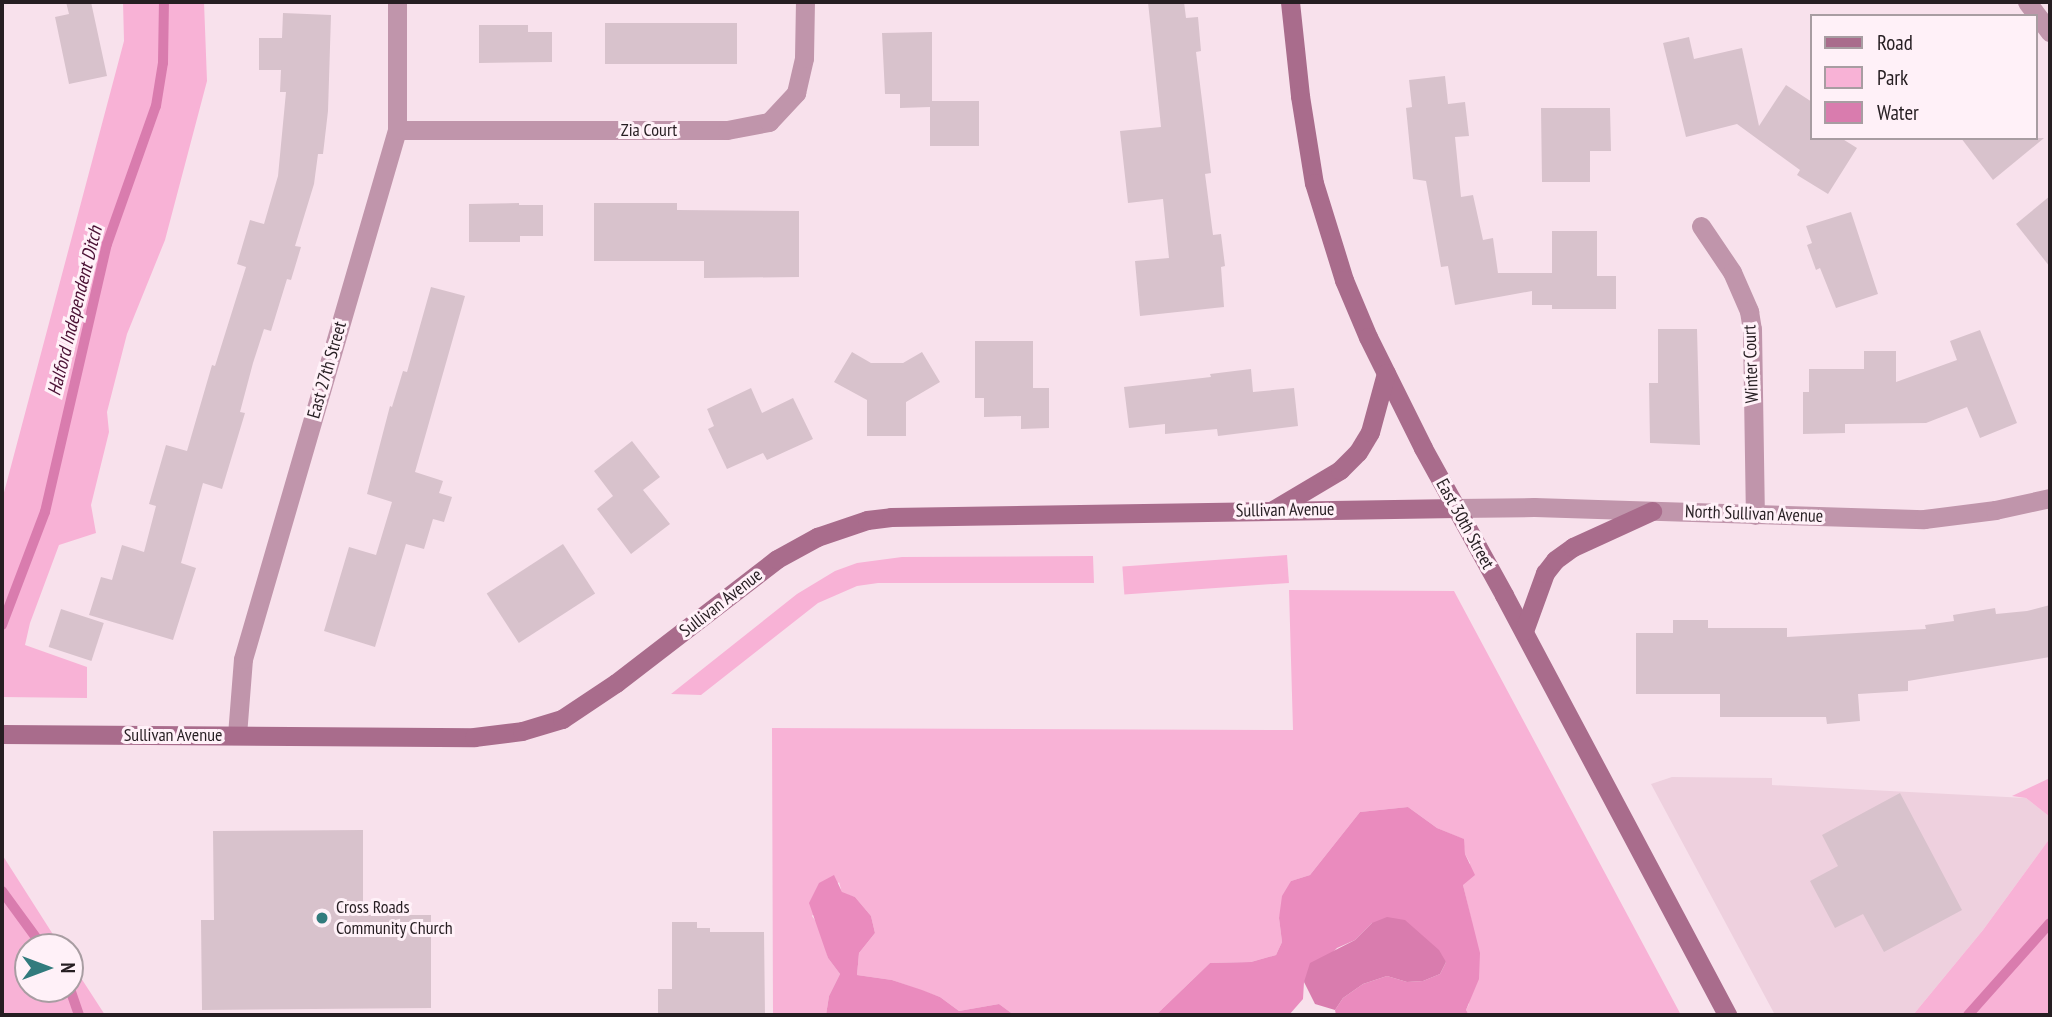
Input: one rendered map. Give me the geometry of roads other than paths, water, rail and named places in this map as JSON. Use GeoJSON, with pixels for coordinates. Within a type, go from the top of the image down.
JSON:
{"type":"FeatureCollection","features":[{"type":"Feature","properties":{"kind":"main road","name":"East 30th Street"},"geometry":{"type":"LineString","coordinates":[[1290,2],[1300,96],[1314,183],[1344,280],[1386,373],[1456,508],[1727,1015]]}},
{"type":"Feature","properties":{"kind":"main road"},"geometry":{"type":"LineString","coordinates":[[1273,510],[1340,470],[1358,452],[1370,432],[1386,373]]}},
{"type":"Feature","properties":{"kind":"main road","name":"Sullivan Avenue"},"geometry":{"type":"LineString","coordinates":[[2,734],[474,737],[546,725],[562,719],[616,683],[777,559],[817,537],[867,520],[905,517],[1456,508]]}},
{"type":"Feature","properties":{"kind":"main road"},"geometry":{"type":"LineString","coordinates":[[1524,631],[1545,573],[1555,560],[1573,547],[1652,511]]}},
{"type":"Feature","properties":{"kind":"street","name":"East 27th Street"},"geometry":{"type":"LineString","coordinates":[[237,735],[243,659],[397,130],[397,2]]}},
{"type":"Feature","properties":{"kind":"street","name":"Zia Court"},"geometry":{"type":"LineString","coordinates":[[397,130],[727,130],[769,122],[796,93],[804,58],[805,2]]}},
{"type":"Feature","properties":{"kind":"street"},"geometry":{"type":"LineString","coordinates":[[2038,17],[2050,32]]}},
{"type":"Feature","properties":{"kind":"street","name":"Winter Court"},"geometry":{"type":"LineString","coordinates":[[1701,226],[1732,272],[1749,311],[1752,329],[1755,515]]}},
{"type":"Feature","properties":{"kind":"street","name":"North Sullivan Avenue"},"geometry":{"type":"LineString","coordinates":[[1456,508],[1924,519],[1995,510],[2050,498]]}},
{"type":"Feature","properties":{"kind":"water"},"geometry":{"type":"Polygon","coordinates":[[[1387,917],[1405,920],[1439,950],[1446,962],[1440,974],[1423,981],[1407,982],[1387,976],[1363,984],[1343,998],[1335,1010],[1315,1004],[1304,982],[1310,963],[1355,940],[1372,923],[1387,917]]]}},
{"type":"Feature","properties":{"kind":"waterway","name":"Halford Independent Ditch"},"geometry":{"type":"LineString","coordinates":[[2,625],[45,512],[107,244],[156,106],[163,63],[164,2]]}},
{"type":"Feature","properties":{"kind":"waterway","name":"Halford Independent Ditch"},"geometry":{"type":"LineString","coordinates":[[2,891],[33,933]]}},
{"type":"Feature","properties":{"kind":"waterway"},"geometry":{"type":"LineString","coordinates":[[1968,1015],[2050,923]]}},
{"type":"Feature","properties":{"kind":"waterway","name":"Halford Independent Ditch"},"geometry":{"type":"LineString","coordinates":[[75,1003],[79,1015]]}},
{"type":"Feature","properties":{"kind":"place","name":"Cross Roads Community Church"},"geometry":{"type":"Point","coordinates":[322,918]}}]}
